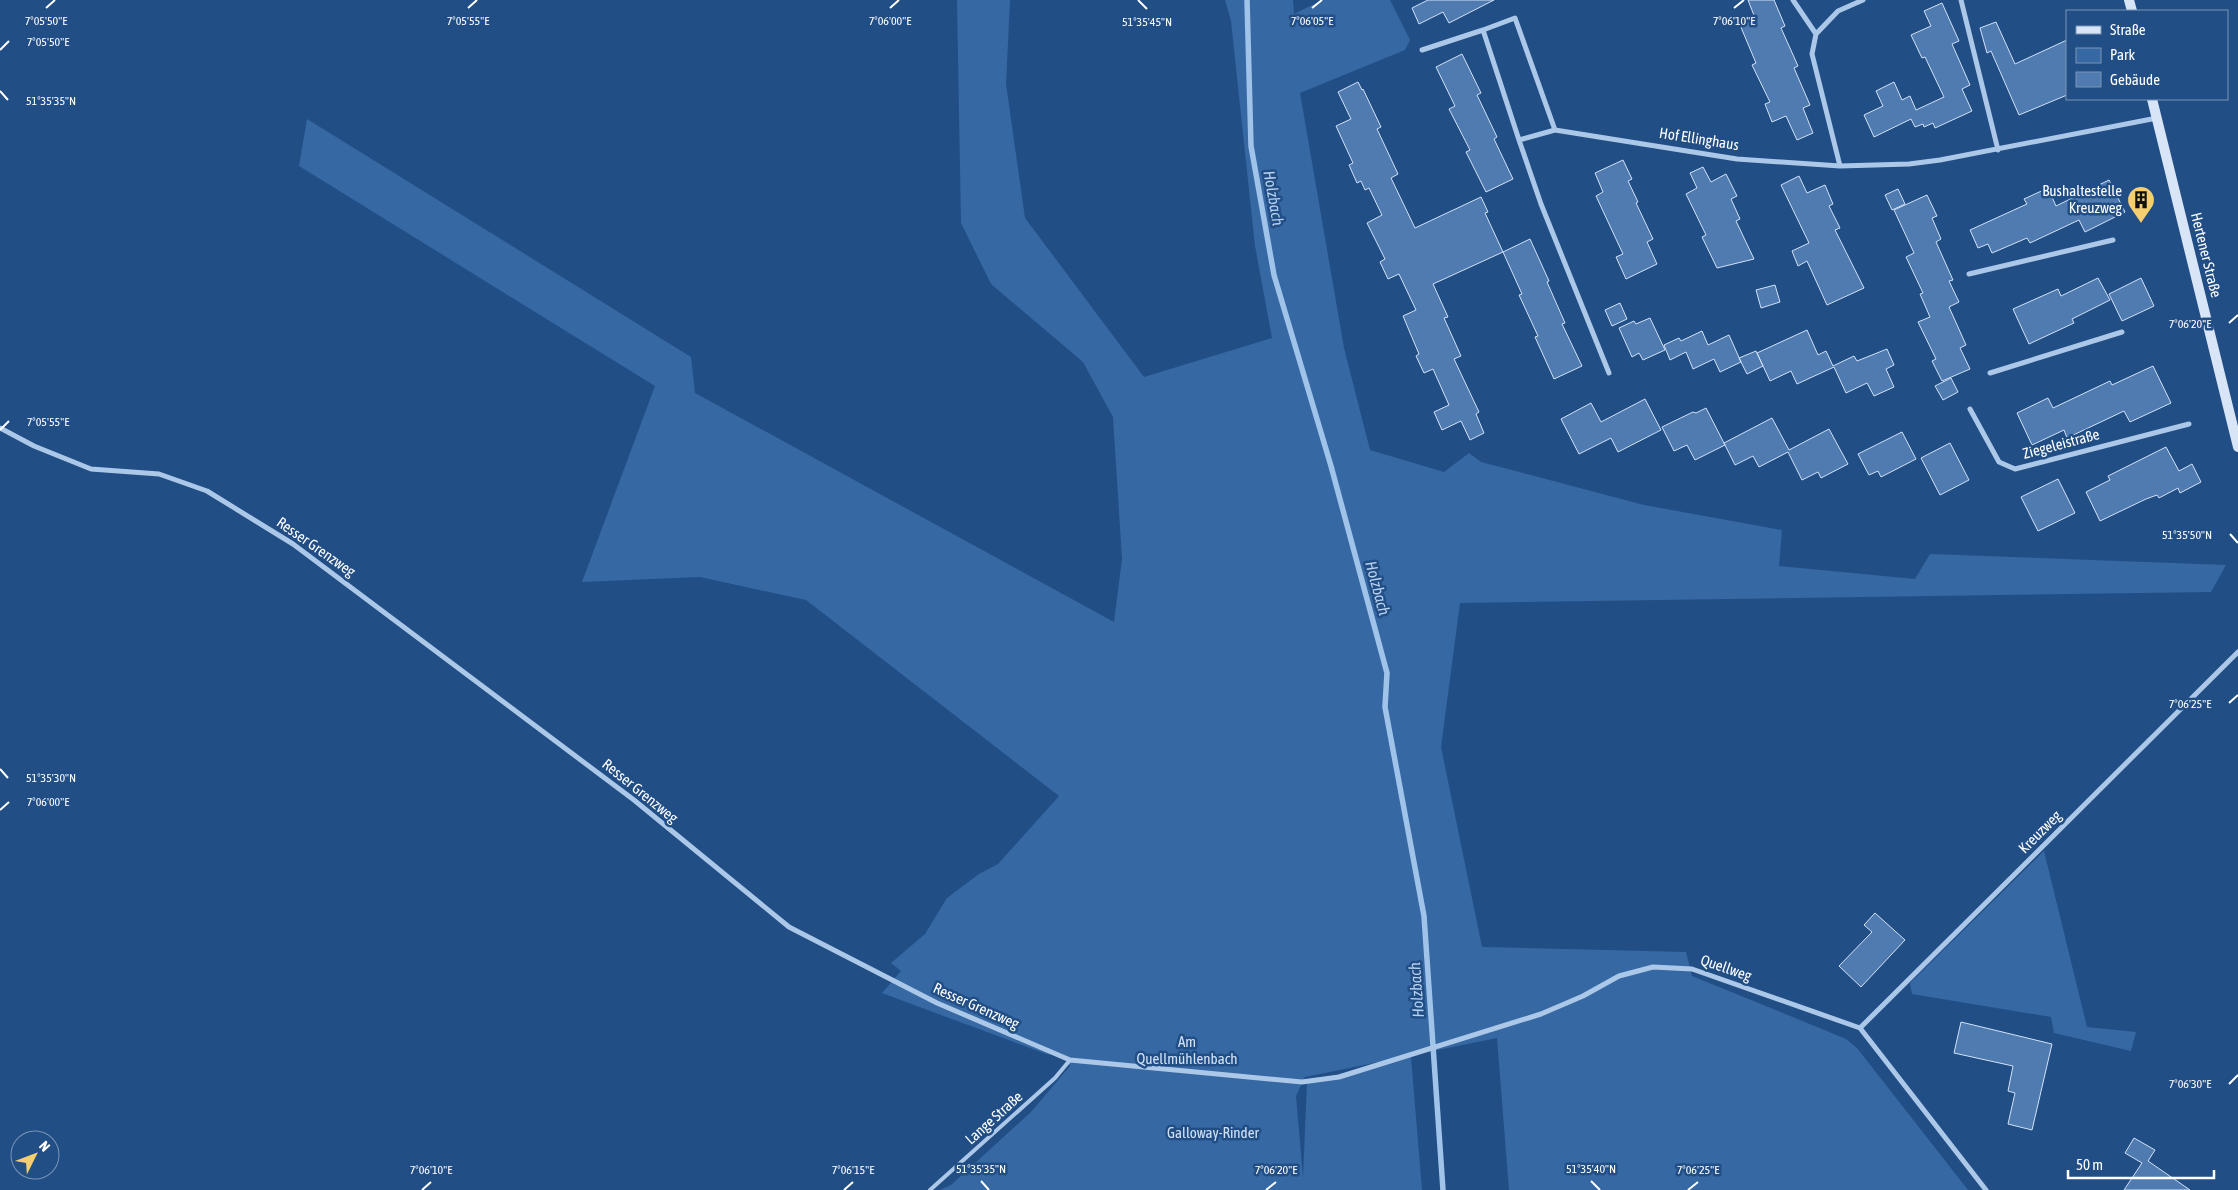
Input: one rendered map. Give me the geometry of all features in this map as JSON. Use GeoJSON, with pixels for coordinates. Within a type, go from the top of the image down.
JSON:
{"type":"FeatureCollection","features":[{"type":"Feature","properties":{"kind":"main road","name":"Hertener Straße"},"geometry":{"type":"LineString","coordinates":[[2152,100],[2238,447]]}},
{"type":"Feature","properties":{"kind":"street"},"geometry":{"type":"LineString","coordinates":[[1793,0],[1816,34]]}},
{"type":"Feature","properties":{"kind":"street"},"geometry":{"type":"LineString","coordinates":[[1840,166],[1812,54],[1816,34],[1838,11],[1863,0]]}},
{"type":"Feature","properties":{"kind":"street"},"geometry":{"type":"LineString","coordinates":[[1961,0],[1998,150]]}},
{"type":"Feature","properties":{"kind":"street"},"geometry":{"type":"LineString","coordinates":[[1422,50],[1515,18],[1555,130]]}},
{"type":"Feature","properties":{"kind":"street"},"geometry":{"type":"LineString","coordinates":[[1483,30],[1541,204],[1609,373]]}},
{"type":"Feature","properties":{"kind":"street","name":"Hof Ellinghaus"},"geometry":{"type":"LineString","coordinates":[[1519,140],[1555,130],[1737,158],[1840,166],[1910,164],[1998,150],[2157,118]]}},
{"type":"Feature","properties":{"kind":"street"},"geometry":{"type":"LineString","coordinates":[[1969,274],[2114,240]]}},
{"type":"Feature","properties":{"kind":"street"},"geometry":{"type":"LineString","coordinates":[[1990,373],[2122,332]]}},
{"type":"Feature","properties":{"kind":"street","name":"Ziegeleistraße"},"geometry":{"type":"LineString","coordinates":[[1970,410],[1999,462],[2015,469],[2189,424]]}},
{"type":"Feature","properties":{"kind":"street","name":"Resser Grenzweg"},"geometry":{"type":"LineString","coordinates":[[0,428],[34,446],[91,469],[159,474],[207,491],[293,544],[546,733],[634,800],[789,927],[937,1004],[1070,1060],[1302,1082]]}},
{"type":"Feature","properties":{"kind":"street","name":"Kreuzweg"},"geometry":{"type":"LineString","coordinates":[[1860,1028],[2238,652]]}},
{"type":"Feature","properties":{"kind":"street","name":"Quellweg"},"geometry":{"type":"LineString","coordinates":[[1302,1082],[1339,1077],[1484,1030],[1541,1014],[1583,996],[1618,976],[1653,967],[1692,969],[1860,1028]]}},
{"type":"Feature","properties":{"kind":"street"},"geometry":{"type":"LineString","coordinates":[[1860,1028],[1986,1190]]}},
{"type":"Feature","properties":{"kind":"lane","name":"Lange Straße"},"geometry":{"type":"LineString","coordinates":[[930,1190],[1055,1078],[1070,1060]]}},
{"type":"Feature","properties":{"kind":"green space"},"geometry":{"type":"Polygon","coordinates":[[[957,0],[1010,0],[1006,84],[1025,218],[1144,377],[1272,338],[1255,246],[1231,21],[1225,0],[1293,0],[1294,14],[1322,0],[1390,0],[1410,40],[1405,50],[1300,93],[1344,348],[1370,450],[1444,472],[1469,453],[1481,462],[1644,505],[1782,530],[1779,566],[1915,579],[1930,554],[2226,565],[2211,592],[1460,603],[1441,747],[1482,947],[1686,952],[1692,976],[1846,1039],[1857,1048],[1968,1190],[1509,1190],[1497,1038],[1305,1077],[1296,1096],[1303,1177],[1307,1082],[1411,1057],[1422,1190],[940,1190],[951,1185],[1031,1112],[1070,1066],[1066,1056],[1046,1054],[882,993],[901,971],[891,963],[925,934],[947,898],[979,874],[998,864],[1059,796],[806,600],[700,577],[582,582],[655,386],[299,166],[307,119],[691,357],[695,393],[1114,622],[1122,559],[1113,417],[1083,362],[991,284],[961,223],[957,0]]]}},
{"type":"Feature","properties":{"kind":"green space"},"geometry":{"type":"Polygon","coordinates":[[[2044,851],[2087,1027],[2136,1032],[2131,1051],[2054,1033],[2051,1017],[1912,994],[1910,983],[2044,851]]]}},
{"type":"Feature","properties":{"kind":"building"},"geometry":{"type":"Polygon","coordinates":[[[1428,0],[1494,0],[1449,23],[1443,12],[1419,24],[1412,8],[1428,0]]]}},
{"type":"Feature","properties":{"kind":"building"},"geometry":{"type":"Polygon","coordinates":[[[1748,0],[1774,0],[1785,26],[1781,28],[1798,66],[1794,68],[1810,105],[1803,108],[1813,133],[1797,140],[1786,116],[1772,122],[1765,104],[1770,102],[1752,65],[1756,63],[1740,25],[1755,18],[1748,0]]]}},
{"type":"Feature","properties":{"kind":"building"},"geometry":{"type":"Polygon","coordinates":[[[1942,3],[1959,41],[1952,44],[1970,85],[1962,89],[1972,111],[1935,128],[1933,123],[1924,127],[1923,124],[1915,127],[1911,119],[1874,137],[1864,115],[1883,106],[1876,91],[1894,82],[1902,100],[1910,96],[1916,110],[1944,97],[1925,57],[1922,58],[1911,35],[1931,26],[1924,11],[1942,3]]]}},
{"type":"Feature","properties":{"kind":"building"},"geometry":{"type":"Polygon","coordinates":[[[1996,22],[2015,64],[2066,40],[2066,95],[2019,115],[1991,51],[1987,53],[1980,28],[1996,22]]]}},
{"type":"Feature","properties":{"kind":"building"},"geometry":{"type":"Polygon","coordinates":[[[1462,54],[1481,93],[1477,95],[1497,137],[1494,139],[1513,179],[1486,192],[1466,152],[1470,150],[1449,109],[1455,106],[1436,67],[1462,54]]]}},
{"type":"Feature","properties":{"kind":"building"},"geometry":{"type":"Polygon","coordinates":[[[1358,82],[1381,127],[1377,129],[1398,174],[1391,178],[1415,228],[1481,197],[1488,212],[1485,213],[1503,252],[1433,284],[1448,317],[1444,318],[1461,356],[1454,359],[1479,412],[1476,414],[1484,433],[1470,440],[1461,421],[1442,430],[1434,412],[1449,405],[1433,369],[1424,373],[1416,356],[1419,354],[1403,316],[1416,310],[1399,274],[1388,279],[1380,262],[1385,259],[1367,223],[1382,215],[1369,188],[1365,190],[1361,181],[1357,183],[1349,165],[1353,163],[1336,126],[1351,119],[1338,92],[1358,82]]]}},
{"type":"Feature","properties":{"kind":"building"},"geometry":{"type":"Polygon","coordinates":[[[1623,160],[1632,179],[1628,181],[1638,202],[1636,203],[1653,239],[1647,242],[1657,264],[1626,279],[1616,257],[1623,254],[1596,196],[1603,192],[1595,173],[1623,160]]]}},
{"type":"Feature","properties":{"kind":"building"},"geometry":{"type":"Polygon","coordinates":[[[1703,167],[1711,182],[1726,174],[1737,196],[1731,199],[1740,219],[1736,221],[1754,259],[1717,268],[1702,237],[1706,235],[1686,194],[1697,188],[1690,173],[1703,167]]]}},
{"type":"Feature","properties":{"kind":"building"},"geometry":{"type":"Polygon","coordinates":[[[1799,176],[1807,193],[1825,185],[1833,204],[1829,206],[1840,228],[1835,230],[1864,288],[1827,305],[1807,261],[1798,266],[1792,251],[1809,243],[1781,185],[1799,176]]]}},
{"type":"Feature","properties":{"kind":"building"},"geometry":{"type":"Polygon","coordinates":[[[2109,180],[2125,212],[2085,232],[2079,220],[2030,243],[2027,238],[1992,253],[1988,244],[1978,248],[1970,230],[2027,204],[2024,199],[2048,188],[2056,206],[2109,180]]]}},
{"type":"Feature","properties":{"kind":"building"},"geometry":{"type":"Polygon","coordinates":[[[1898,189],[1905,204],[1892,210],[1885,195],[1898,189]]]}},
{"type":"Feature","properties":{"kind":"building"},"geometry":{"type":"Polygon","coordinates":[[[1927,195],[1937,216],[1932,218],[1941,239],[1936,242],[1953,280],[1949,281],[1959,302],[1949,307],[1966,345],[1960,348],[1970,369],[1942,381],[1932,361],[1936,359],[1918,322],[1930,317],[1920,294],[1923,293],[1906,257],[1914,253],[1894,210],[1927,195]]]}},
{"type":"Feature","properties":{"kind":"building"},"geometry":{"type":"Polygon","coordinates":[[[1530,239],[1565,323],[1562,324],[1582,366],[1554,379],[1535,337],[1538,336],[1519,295],[1522,294],[1503,252],[1530,239]]]}},
{"type":"Feature","properties":{"kind":"building"},"geometry":{"type":"Polygon","coordinates":[[[2098,278],[2110,300],[2072,319],[2074,323],[2029,344],[2013,309],[2058,289],[2061,296],[2098,278]]]}},
{"type":"Feature","properties":{"kind":"building"},"geometry":{"type":"Polygon","coordinates":[[[2141,278],[2154,306],[2122,321],[2109,294],[2141,278]]]}},
{"type":"Feature","properties":{"kind":"building"},"geometry":{"type":"Polygon","coordinates":[[[1775,285],[1780,302],[1761,308],[1756,290],[1775,285]]]}},
{"type":"Feature","properties":{"kind":"building"},"geometry":{"type":"Polygon","coordinates":[[[1620,303],[1627,319],[1612,326],[1605,310],[1620,303]]]}},
{"type":"Feature","properties":{"kind":"building"},"geometry":{"type":"Polygon","coordinates":[[[1650,318],[1665,350],[1643,360],[1639,353],[1632,357],[1619,328],[1634,321],[1636,324],[1650,318]]]}},
{"type":"Feature","properties":{"kind":"building"},"geometry":{"type":"Polygon","coordinates":[[[1807,330],[1818,355],[1826,351],[1833,366],[1854,356],[1857,361],[1887,349],[1894,365],[1886,369],[1894,387],[1874,396],[1867,383],[1846,393],[1834,367],[1797,384],[1791,371],[1770,381],[1757,353],[1807,330]]]}},
{"type":"Feature","properties":{"kind":"building"},"geometry":{"type":"Polygon","coordinates":[[[1702,331],[1708,345],[1729,335],[1741,362],[1720,372],[1714,359],[1693,369],[1686,352],[1670,360],[1664,345],[1679,338],[1681,341],[1702,331]]]}},
{"type":"Feature","properties":{"kind":"building"},"geometry":{"type":"Polygon","coordinates":[[[1756,351],[1763,366],[1747,374],[1739,358],[1756,351]]]}},
{"type":"Feature","properties":{"kind":"building"},"geometry":{"type":"Polygon","coordinates":[[[2153,366],[2171,403],[2130,422],[2124,411],[2067,438],[2064,430],[2032,445],[2017,413],[2048,398],[2053,408],[2110,381],[2112,385],[2153,366]]]}},
{"type":"Feature","properties":{"kind":"building"},"geometry":{"type":"Polygon","coordinates":[[[1951,378],[1958,392],[1943,400],[1935,386],[1951,378]]]}},
{"type":"Feature","properties":{"kind":"building"},"geometry":{"type":"Polygon","coordinates":[[[1645,399],[1661,430],[1618,452],[1611,438],[1579,454],[1561,419],[1591,403],[1601,422],[1645,399]]]}},
{"type":"Feature","properties":{"kind":"building"},"geometry":{"type":"Polygon","coordinates":[[[1706,408],[1725,445],[1695,460],[1687,445],[1674,451],[1662,427],[1706,408]]]}},
{"type":"Feature","properties":{"kind":"building"},"geometry":{"type":"Polygon","coordinates":[[[1772,418],[1789,450],[1829,429],[1848,464],[1821,478],[1818,472],[1802,480],[1788,452],[1759,467],[1753,456],[1735,465],[1724,443],[1772,418]]]}},
{"type":"Feature","properties":{"kind":"building"},"geometry":{"type":"Polygon","coordinates":[[[1902,432],[1916,459],[1881,477],[1878,471],[1869,475],[1858,454],[1902,432]]]}},
{"type":"Feature","properties":{"kind":"building"},"geometry":{"type":"Polygon","coordinates":[[[1950,443],[1969,480],[1940,495],[1921,458],[1950,443]]]}},
{"type":"Feature","properties":{"kind":"building"},"geometry":{"type":"Polygon","coordinates":[[[2166,447],[2179,471],[2192,464],[2201,482],[2180,493],[2178,488],[2159,498],[2157,495],[2146,499],[2100,521],[2086,492],[2110,480],[2108,476],[2166,447]]]}},
{"type":"Feature","properties":{"kind":"building"},"geometry":{"type":"Polygon","coordinates":[[[2058,479],[2075,513],[2038,531],[2021,497],[2058,479]]]}},
{"type":"Feature","properties":{"kind":"building"},"geometry":{"type":"Polygon","coordinates":[[[1875,913],[1905,940],[1861,987],[1839,966],[1872,932],[1864,925],[1875,913]]]}},
{"type":"Feature","properties":{"kind":"building"},"geometry":{"type":"Polygon","coordinates":[[[1961,1022],[2052,1044],[2032,1130],[2008,1124],[2015,1093],[2008,1091],[2013,1066],[1954,1053],[1961,1022]]]}},
{"type":"Feature","properties":{"kind":"building"},"geometry":{"type":"Polygon","coordinates":[[[2134,1138],[2155,1150],[2148,1161],[2190,1190],[2124,1190],[2142,1163],[2125,1153],[2134,1138]]]}},
{"type":"Feature","properties":{"kind":"waterway","name":"Holzbach"},"geometry":{"type":"LineString","coordinates":[[1247,0],[1251,146],[1274,275],[1331,466],[1387,673],[1385,707],[1424,916],[1443,1190]]}},
{"type":"Feature","properties":{"kind":"place","name":"Bushaltestelle Kreuzweg"},"geometry":{"type":"Point","coordinates":[2141,224]}},
{"type":"Feature","properties":{"kind":"park label","name":"Am Quellmühlenbach"},"geometry":{"type":"Point","coordinates":[1187,1050]}},
{"type":"Feature","properties":{"kind":"park label","name":"Galloway-Rinder"},"geometry":{"type":"Point","coordinates":[1213,1133]}}]}
